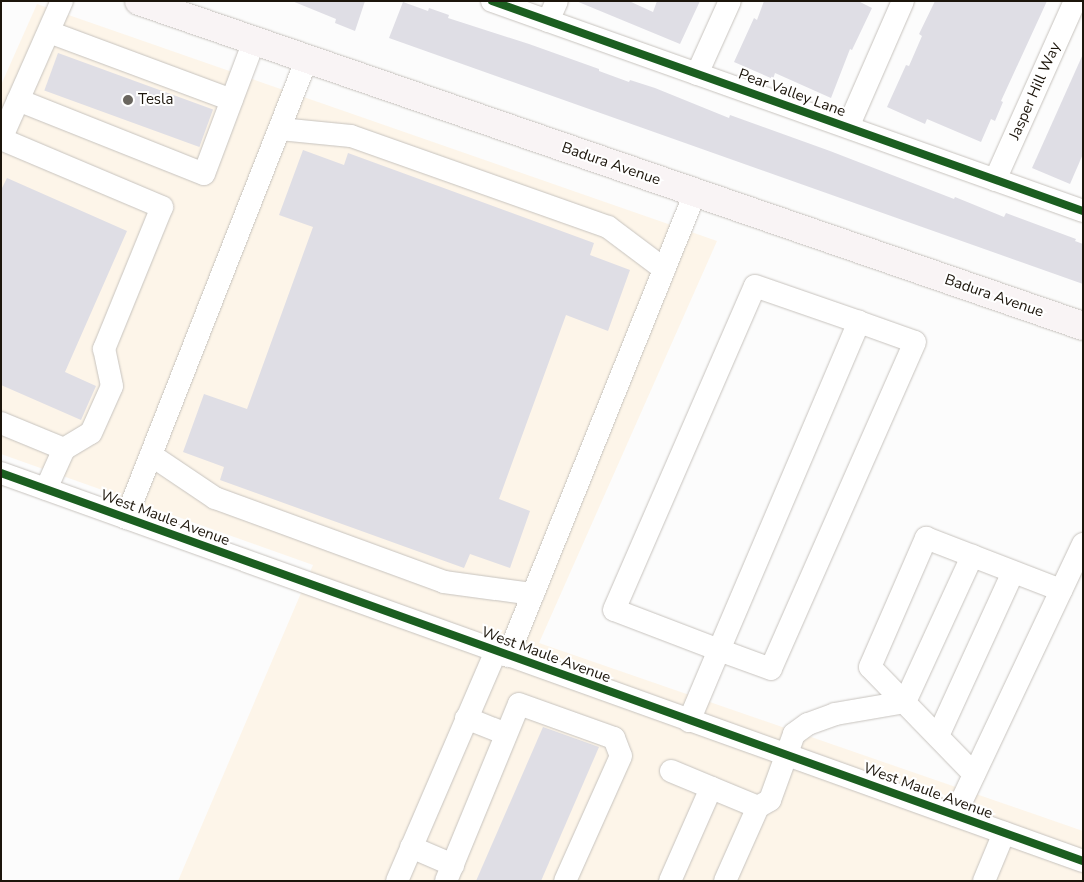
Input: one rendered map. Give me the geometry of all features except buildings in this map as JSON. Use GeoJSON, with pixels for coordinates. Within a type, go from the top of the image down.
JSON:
{"type":"FeatureCollection","features":[{"type":"Feature","properties":{"kind":"main road","name":"Badura Avenue"},"geometry":{"type":"LineString","coordinates":[[139,1],[1083,326]]}},
{"type":"Feature","properties":{"kind":"street"},"geometry":{"type":"LineString","coordinates":[[46,489],[64,449],[91,433],[112,386],[104,349],[162,207],[1,140],[62,1]]}},
{"type":"Feature","properties":{"kind":"street","name":"Pear Valley Lane"},"geometry":{"type":"LineString","coordinates":[[492,1],[552,11],[697,74],[1083,211]]}},
{"type":"Feature","properties":{"kind":"street"},"geometry":{"type":"LineString","coordinates":[[697,74],[730,1]]}},
{"type":"Feature","properties":{"kind":"street"},"geometry":{"type":"LineString","coordinates":[[848,127],[903,1]]}},
{"type":"Feature","properties":{"kind":"street","name":"Jasper Hill Way"},"geometry":{"type":"LineString","coordinates":[[996,180],[1075,1]]}},
{"type":"Feature","properties":{"kind":"street"},"geometry":{"type":"LineString","coordinates":[[49,32],[232,100]]}},
{"type":"Feature","properties":{"kind":"street"},"geometry":{"type":"LineString","coordinates":[[18,100],[204,174],[254,41]]}},
{"type":"Feature","properties":{"kind":"street"},"geometry":{"type":"LineString","coordinates":[[126,518],[307,60]]}},
{"type":"Feature","properties":{"kind":"street"},"geometry":{"type":"LineString","coordinates":[[280,129],[352,136],[608,227],[664,269]]}},
{"type":"Feature","properties":{"kind":"street"},"geometry":{"type":"LineString","coordinates":[[397,881],[466,718],[533,594],[695,193]]}},
{"type":"Feature","properties":{"kind":"street"},"geometry":{"type":"LineString","coordinates":[[754,286],[915,342],[771,669],[719,650],[614,610],[754,286]]}},
{"type":"Feature","properties":{"kind":"street"},"geometry":{"type":"LineString","coordinates":[[689,721],[859,322]]}},
{"type":"Feature","properties":{"kind":"street"},"geometry":{"type":"LineString","coordinates":[[1,423],[64,449]]}},
{"type":"Feature","properties":{"kind":"street"},"geometry":{"type":"LineString","coordinates":[[151,455],[215,498],[224,502],[444,582],[533,594]]}},
{"type":"Feature","properties":{"kind":"street","name":"West Maule Avenue"},"geometry":{"type":"LineString","coordinates":[[1,473],[1083,861]]}},
{"type":"Feature","properties":{"kind":"street"},"geometry":{"type":"LineString","coordinates":[[974,774],[870,667],[926,538],[1061,590]]}},
{"type":"Feature","properties":{"kind":"street"},"geometry":{"type":"LineString","coordinates":[[954,815],[1083,544]]}},
{"type":"Feature","properties":{"kind":"street"},"geometry":{"type":"LineString","coordinates":[[904,702],[972,556]]}},
{"type":"Feature","properties":{"kind":"street"},"geometry":{"type":"LineString","coordinates":[[938,736],[1013,572]]}},
{"type":"Feature","properties":{"kind":"street"},"geometry":{"type":"LineString","coordinates":[[725,881],[758,806],[770,800],[794,734],[808,724],[835,714],[904,702]]}},
{"type":"Feature","properties":{"kind":"street"},"geometry":{"type":"LineString","coordinates":[[412,847],[450,873],[519,704],[614,738],[620,756],[565,881]]}},
{"type":"Feature","properties":{"kind":"street"},"geometry":{"type":"LineString","coordinates":[[466,718],[506,734]]}},
{"type":"Feature","properties":{"kind":"street"},"geometry":{"type":"LineString","coordinates":[[671,771],[758,806]]}},
{"type":"Feature","properties":{"kind":"street"},"geometry":{"type":"LineString","coordinates":[[670,881],[711,788]]}},
{"type":"Feature","properties":{"kind":"street"},"geometry":{"type":"LineString","coordinates":[[984,881],[1004,833]]}},
{"type":"Feature","properties":{"kind":"shaded area"},"geometry":{"type":"Polygon","coordinates":[[[37,4],[717,241],[539,643],[1083,831],[1083,881],[178,881],[313,565],[1,454],[1,85],[37,4]]]}},
{"type":"Feature","properties":{"kind":"cycle path"},"geometry":{"type":"LineString","coordinates":[[492,1],[1083,211]]}},
{"type":"Feature","properties":{"kind":"cycle path"},"geometry":{"type":"LineString","coordinates":[[1,473],[1083,861]]}},
{"type":"Feature","properties":{"kind":"place","name":"Tesla"},"geometry":{"type":"Point","coordinates":[128,100]}}]}
